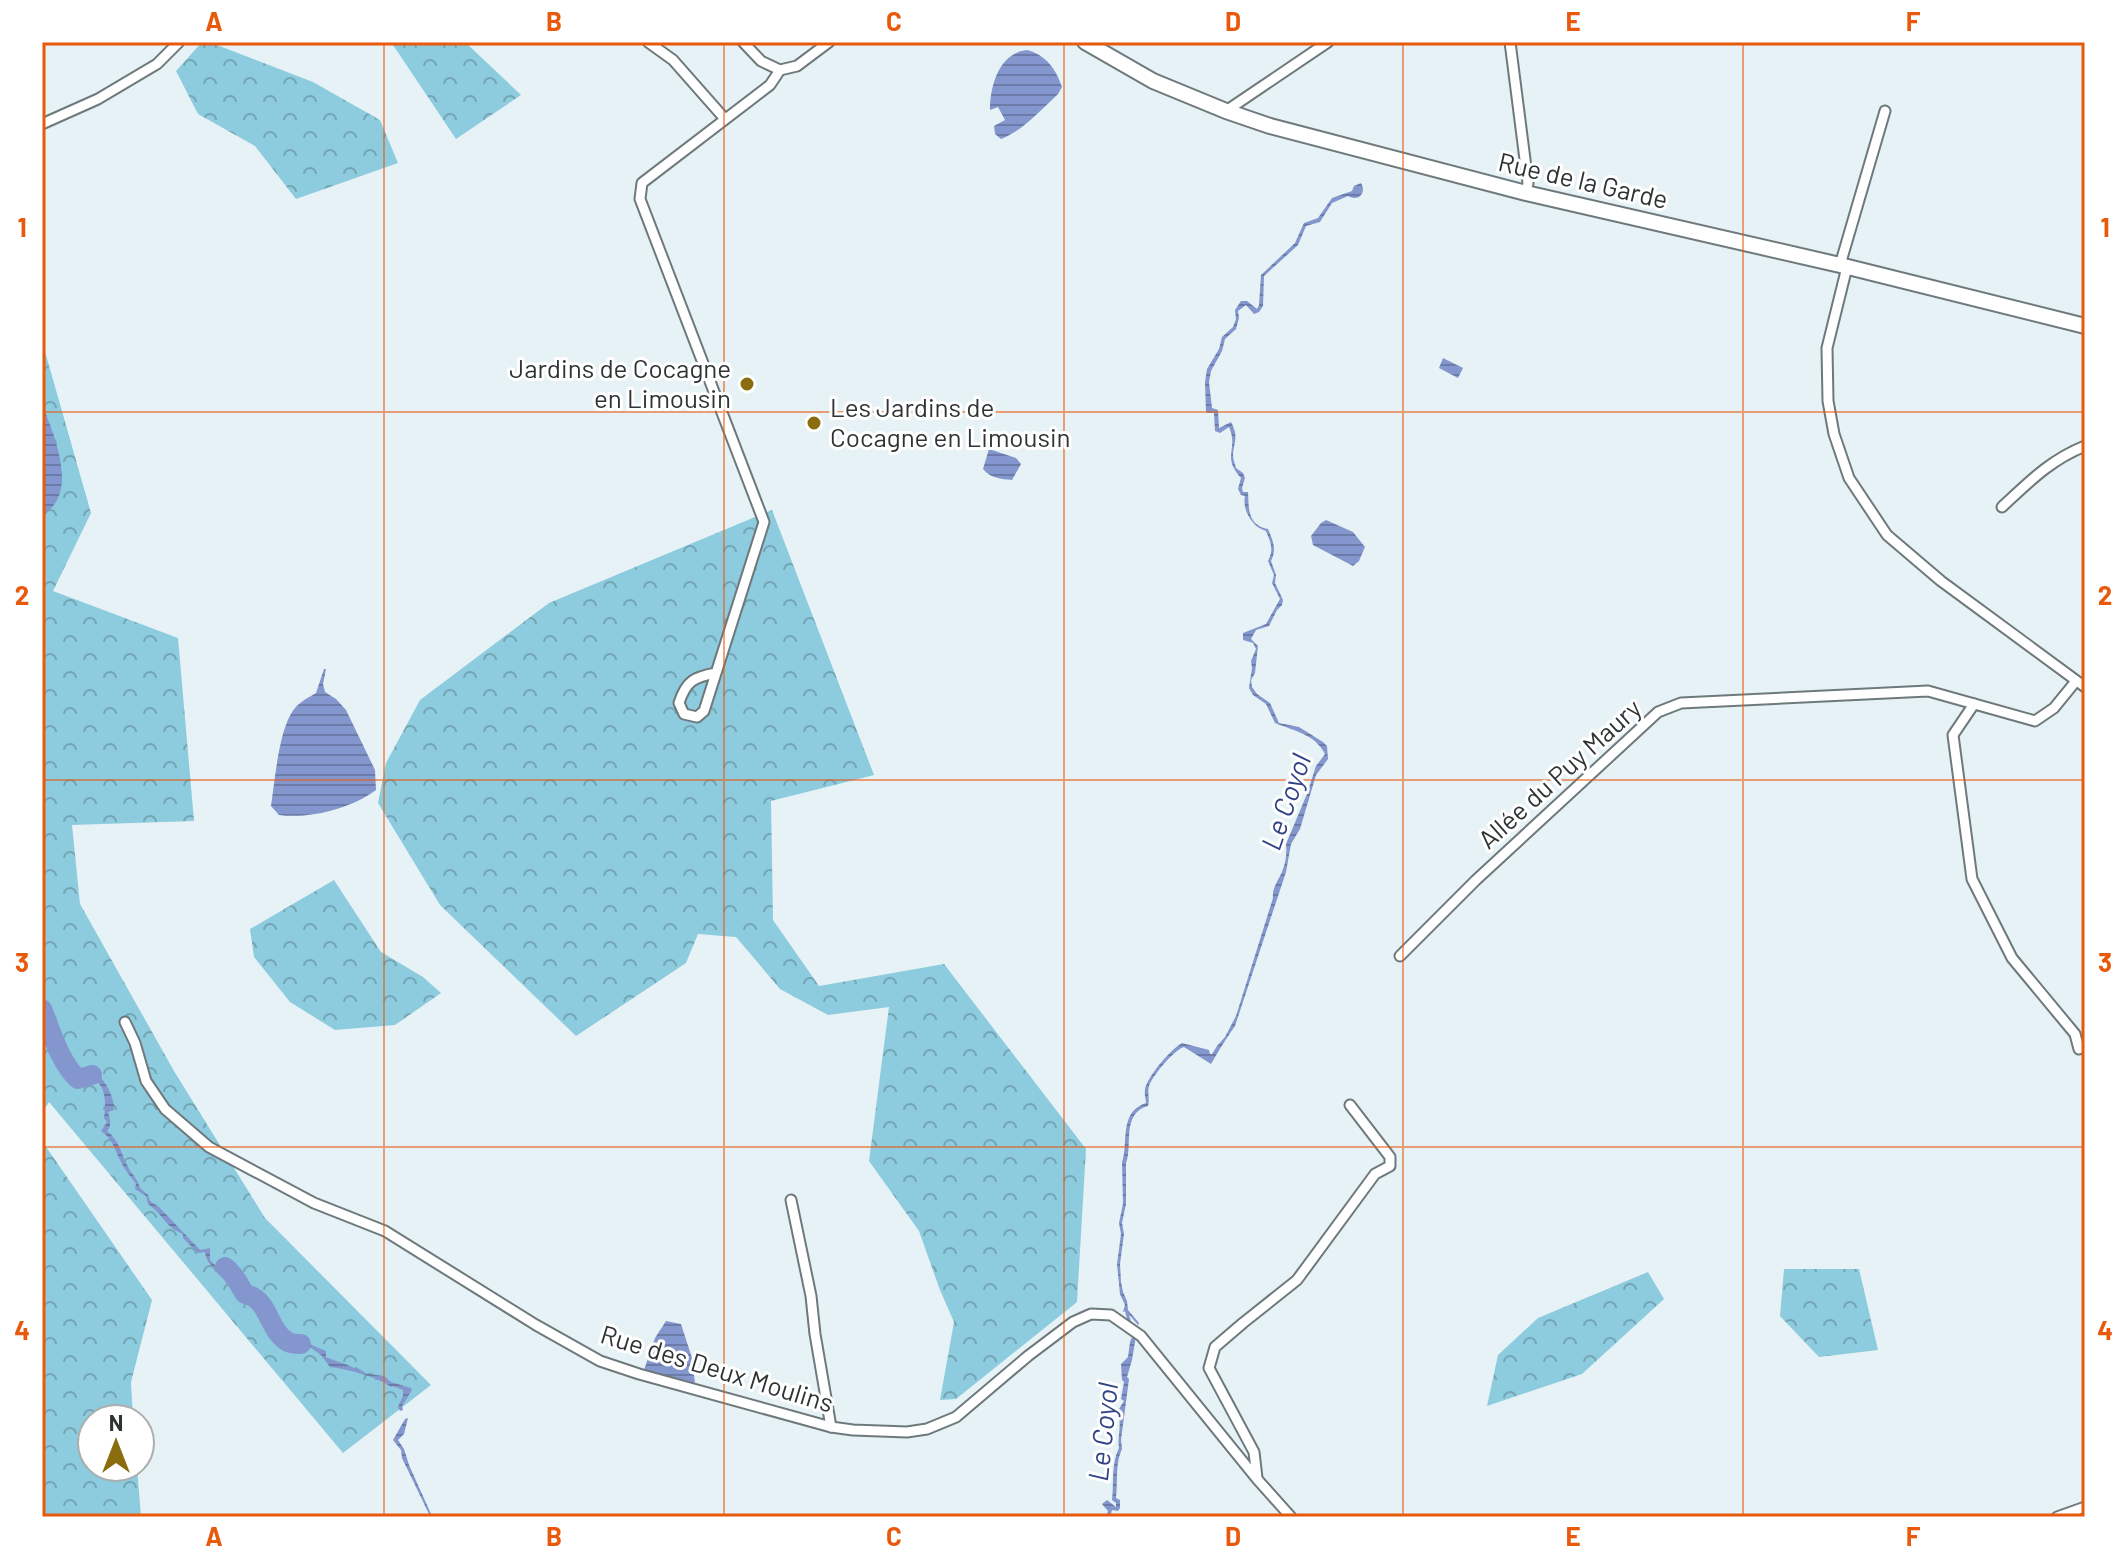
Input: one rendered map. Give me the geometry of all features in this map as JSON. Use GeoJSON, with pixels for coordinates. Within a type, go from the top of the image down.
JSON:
{"type":"FeatureCollection","features":[{"type":"Feature","properties":{"kind":"main road","name":"Rue de la Garde"},"geometry":{"type":"LineString","coordinates":[[1085,42],[1153,81],[1270,126],[1526,193],[2085,326]]}},
{"type":"Feature","properties":{"kind":"street"},"geometry":{"type":"LineString","coordinates":[[42,124],[110,92],[157,64],[179,42]]}},
{"type":"Feature","properties":{"kind":"street"},"geometry":{"type":"LineString","coordinates":[[648,42],[673,60],[725,119]]}},
{"type":"Feature","properties":{"kind":"street"},"geometry":{"type":"LineString","coordinates":[[743,42],[761,61],[780,70],[797,66],[829,42]]}},
{"type":"Feature","properties":{"kind":"street"},"geometry":{"type":"LineString","coordinates":[[1226,111],[1328,42]]}},
{"type":"Feature","properties":{"kind":"street"},"geometry":{"type":"LineString","coordinates":[[1510,42],[1528,183],[1526,193]]}},
{"type":"Feature","properties":{"kind":"street"},"geometry":{"type":"LineString","coordinates":[[716,673],[700,676],[684,689],[679,703],[684,714],[697,717],[704,711],[764,522],[640,199],[642,183],[770,85],[780,70]]}},
{"type":"Feature","properties":{"kind":"street"},"geometry":{"type":"LineString","coordinates":[[1885,111],[1843,266],[1827,348],[1828,401],[1834,434],[1849,478],[1887,535],[1941,581],[2081,683]]}},
{"type":"Feature","properties":{"kind":"street"},"geometry":{"type":"LineString","coordinates":[[2002,507],[2048,465],[2085,446]]}},
{"type":"Feature","properties":{"kind":"street","name":"Allée du Puy Maury"},"geometry":{"type":"LineString","coordinates":[[1400,956],[1476,880],[1658,712],[1681,703],[1928,691],[2035,721],[2081,683]]}},
{"type":"Feature","properties":{"kind":"street"},"geometry":{"type":"LineString","coordinates":[[1974,704],[1953,735],[1972,879],[2012,958],[2075,1034],[2079,1049]]}},
{"type":"Feature","properties":{"kind":"street","name":"Rue des Deux Moulins"},"geometry":{"type":"LineString","coordinates":[[125,1022],[146,1081],[165,1109],[209,1147],[314,1203],[385,1231],[600,1361],[831,1427],[907,1432],[927,1429],[956,1417],[1073,1322],[1091,1314],[1111,1315],[1141,1336],[1291,1517]]}},
{"type":"Feature","properties":{"kind":"street"},"geometry":{"type":"LineString","coordinates":[[1257,1479],[1254,1452],[1209,1368],[1215,1347],[1297,1280],[1375,1174],[1390,1166],[1390,1157],[1350,1105]]}},
{"type":"Feature","properties":{"kind":"street"},"geometry":{"type":"LineString","coordinates":[[791,1200],[811,1296],[831,1427]]}},
{"type":"Feature","properties":{"kind":"street"},"geometry":{"type":"LineString","coordinates":[[2057,1517],[2085,1507]]}},
{"type":"Feature","properties":{"kind":"green space"},"geometry":{"type":"Polygon","coordinates":[[[202,42],[313,82],[380,120],[398,163],[296,199],[255,146],[198,114],[176,71],[202,42]]]}},
{"type":"Feature","properties":{"kind":"green space"},"geometry":{"type":"Polygon","coordinates":[[[391,42],[465,42],[521,95],[456,139],[391,42]]]}},
{"type":"Feature","properties":{"kind":"green space"},"geometry":{"type":"Polygon","coordinates":[[[42,341],[91,513],[53,591],[178,638],[194,821],[72,825],[80,904],[174,1071],[265,1218],[431,1385],[343,1453],[49,1102],[42,1113],[42,341]]]}},
{"type":"Feature","properties":{"kind":"green space"},"geometry":{"type":"Polygon","coordinates":[[[772,510],[874,775],[771,801],[773,920],[819,986],[944,964],[1086,1149],[1077,1302],[956,1399],[940,1400],[954,1322],[919,1231],[869,1161],[889,1007],[828,1015],[780,989],[736,937],[698,934],[686,963],[576,1036],[440,905],[378,803],[386,763],[420,700],[549,603],[772,510]]]}},
{"type":"Feature","properties":{"kind":"green space"},"geometry":{"type":"Polygon","coordinates":[[[334,880],[381,952],[423,977],[441,993],[395,1025],[335,1030],[290,1002],[254,957],[250,929],[334,880]]]}},
{"type":"Feature","properties":{"kind":"green space"},"geometry":{"type":"Polygon","coordinates":[[[42,1141],[152,1300],[131,1382],[132,1403],[76,1403],[76,1483],[138,1483],[141,1517],[42,1517],[42,1141]]]}},
{"type":"Feature","properties":{"kind":"green space"},"geometry":{"type":"Polygon","coordinates":[[[1784,1269],[1859,1269],[1878,1350],[1819,1357],[1780,1316],[1784,1269]]]}},
{"type":"Feature","properties":{"kind":"green space"},"geometry":{"type":"Polygon","coordinates":[[[1648,1272],[1664,1299],[1582,1374],[1487,1406],[1498,1355],[1538,1318],[1648,1272]]]}},
{"type":"Feature","properties":{"kind":"shaded area"},"geometry":{"type":"Polygon","coordinates":[[[1027,50],[1040,55],[1049,64],[1062,87],[1031,120],[1001,139],[995,134],[994,126],[1005,120],[998,107],[990,110],[994,81],[1009,57],[1027,50]]]}},
{"type":"Feature","properties":{"kind":"shaded area"},"geometry":{"type":"Polygon","coordinates":[[[1361,183],[1363,190],[1360,196],[1348,196],[1332,203],[1320,222],[1306,226],[1298,245],[1264,276],[1263,306],[1254,314],[1246,305],[1238,311],[1236,329],[1225,339],[1211,371],[1212,408],[1218,410],[1219,428],[1231,422],[1233,427],[1234,462],[1245,478],[1242,488],[1243,492],[1248,492],[1253,520],[1268,529],[1271,537],[1275,583],[1283,600],[1269,626],[1256,630],[1251,639],[1258,646],[1252,687],[1270,703],[1279,723],[1299,727],[1323,742],[1327,746],[1328,759],[1316,775],[1300,829],[1291,844],[1286,872],[1235,1026],[1211,1064],[1184,1047],[1175,1053],[1151,1081],[1148,1106],[1134,1115],[1131,1123],[1120,1264],[1128,1310],[1138,1325],[1126,1311],[1123,1312],[1125,1305],[1120,1294],[1117,1264],[1123,1204],[1122,1162],[1128,1121],[1137,1107],[1146,1103],[1146,1085],[1154,1071],[1177,1046],[1182,1043],[1209,1050],[1212,1054],[1225,1037],[1236,1016],[1274,888],[1283,868],[1286,844],[1316,766],[1325,754],[1310,738],[1275,723],[1266,704],[1249,688],[1251,661],[1256,649],[1253,643],[1243,640],[1243,633],[1266,624],[1280,599],[1272,583],[1274,575],[1268,561],[1271,550],[1266,531],[1256,526],[1249,517],[1245,496],[1238,489],[1241,478],[1232,464],[1229,427],[1220,433],[1215,431],[1214,413],[1206,411],[1207,369],[1222,337],[1233,327],[1235,310],[1241,301],[1247,301],[1257,309],[1261,275],[1295,243],[1304,223],[1318,218],[1332,198],[1352,191],[1354,186],[1361,183]]]}},
{"type":"Feature","properties":{"kind":"shaded area"},"geometry":{"type":"Polygon","coordinates":[[[1443,358],[1463,368],[1458,378],[1439,368],[1443,358]]]}},
{"type":"Feature","properties":{"kind":"shaded area"},"geometry":{"type":"Polygon","coordinates":[[[42,404],[58,451],[62,476],[58,498],[42,518],[42,404]]]}},
{"type":"Feature","properties":{"kind":"shaded area"},"geometry":{"type":"Polygon","coordinates":[[[989,449],[1016,458],[1021,464],[1012,480],[992,476],[983,469],[989,449]]]}},
{"type":"Feature","properties":{"kind":"shaded area"},"geometry":{"type":"Polygon","coordinates":[[[1326,520],[1353,532],[1365,547],[1359,561],[1353,566],[1313,545],[1311,536],[1326,520]]]}},
{"type":"Feature","properties":{"kind":"shaded area"},"geometry":{"type":"Polygon","coordinates":[[[324,669],[325,692],[346,710],[375,770],[376,790],[329,811],[279,815],[271,806],[285,728],[295,708],[316,693],[324,669]]]}},
{"type":"Feature","properties":{"kind":"shaded area"},"geometry":{"type":"Polygon","coordinates":[[[72,1072],[78,1075],[96,1072],[106,1085],[114,1110],[108,1112],[110,1125],[107,1131],[150,1201],[200,1250],[210,1248],[210,1260],[215,1265],[225,1264],[247,1293],[255,1295],[265,1308],[271,1309],[270,1319],[280,1326],[291,1341],[309,1344],[326,1351],[326,1357],[411,1388],[403,1410],[400,1411],[398,1407],[403,1390],[362,1374],[330,1367],[311,1348],[295,1350],[266,1323],[267,1316],[256,1299],[244,1296],[227,1270],[211,1265],[205,1252],[198,1253],[183,1238],[183,1234],[172,1228],[148,1204],[146,1196],[135,1189],[136,1184],[123,1167],[111,1141],[101,1131],[107,1122],[102,1088],[88,1077],[76,1085],[71,1080],[72,1072]]]}},
{"type":"Feature","properties":{"kind":"shaded area"},"geometry":{"type":"Polygon","coordinates":[[[666,1321],[681,1324],[692,1358],[695,1383],[644,1370],[655,1338],[666,1321]]]}},
{"type":"Feature","properties":{"kind":"shaded area"},"geometry":{"type":"Polygon","coordinates":[[[1133,1335],[1136,1336],[1127,1377],[1118,1466],[1116,1498],[1120,1500],[1120,1508],[1118,1511],[1112,1510],[1110,1517],[1106,1517],[1108,1511],[1102,1504],[1107,1500],[1116,1507],[1112,1500],[1114,1467],[1119,1448],[1120,1420],[1117,1412],[1124,1401],[1121,1399],[1124,1382],[1121,1364],[1128,1357],[1133,1335]]]}},
{"type":"Feature","properties":{"kind":"shaded area"},"geometry":{"type":"Polygon","coordinates":[[[408,1418],[404,1434],[398,1440],[435,1517],[429,1514],[401,1450],[393,1440],[408,1418]]]}},
{"type":"Feature","properties":{"kind":"waterway"},"geometry":{"type":"LineString","coordinates":[[42,1009],[72,1072],[78,1079],[92,1075]]}},
{"type":"Feature","properties":{"kind":"waterway"},"geometry":{"type":"LineString","coordinates":[[225,1267],[245,1294],[264,1308],[281,1337],[290,1343],[301,1344]]}},
{"type":"Feature","properties":{"kind":"waterway","name":"Le Coyol"},"geometry":{"type":"LineString","coordinates":[[1126,1309],[1130,1324]]}},
{"type":"Feature","properties":{"kind":"place","name":"Jardins de Cocagne en Limousin"},"geometry":{"type":"Point","coordinates":[747,384]}},
{"type":"Feature","properties":{"kind":"place","name":"Les Jardins de Cocagne en Limousin"},"geometry":{"type":"Point","coordinates":[814,423]}}]}
